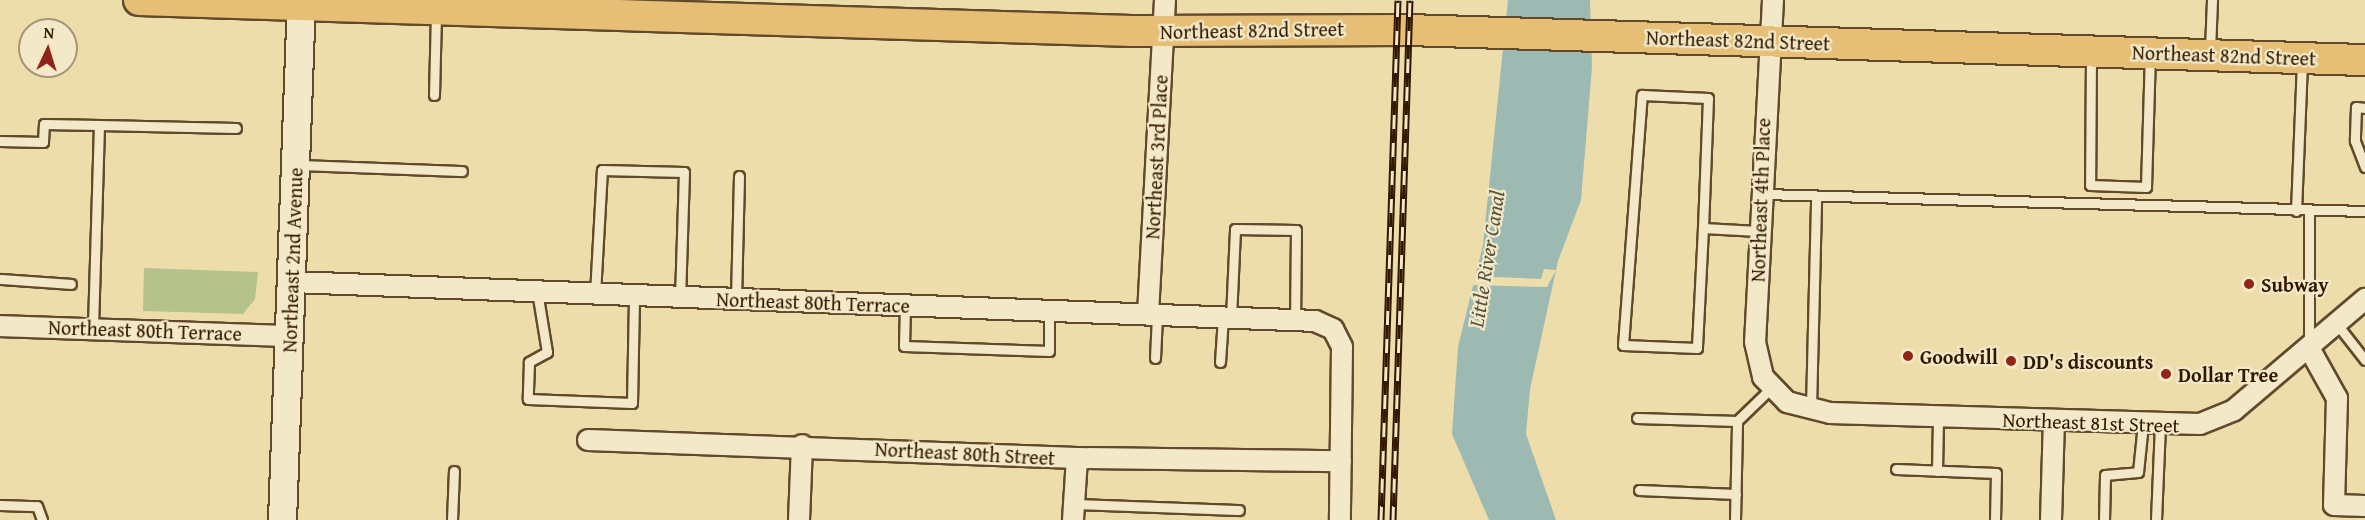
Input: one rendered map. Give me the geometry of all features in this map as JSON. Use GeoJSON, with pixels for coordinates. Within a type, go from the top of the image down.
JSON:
{"type":"FeatureCollection","features":[{"type":"Feature","properties":{"kind":"main road","name":"Northeast 82nd Street"},"geometry":{"type":"LineString","coordinates":[[139,0],[301,2],[437,9],[560,6],[1163,32],[1499,32],[2365,60]]}},
{"type":"Feature","properties":{"kind":"main road","name":"Northeast 2nd Avenue"},"geometry":{"type":"LineString","coordinates":[[282,520],[301,2]]}},
{"type":"Feature","properties":{"kind":"street","name":"Northeast 3rd Place"},"geometry":{"type":"LineString","coordinates":[[1152,315],[1165,0]]}},
{"type":"Feature","properties":{"kind":"street","name":"Northeast 4th Place"},"geometry":{"type":"LineString","coordinates":[[1773,0],[1758,231],[1755,342],[1773,392]]}},
{"type":"Feature","properties":{"kind":"street","name":"Northeast 80th Terrace"},"geometry":{"type":"LineString","coordinates":[[292,282],[1295,320],[1333,329],[1343,358],[1341,461]]}},
{"type":"Feature","properties":{"kind":"street","name":"Northeast 81st Street"},"geometry":{"type":"LineString","coordinates":[[1773,392],[1811,411],[1938,418],[2152,424],[2214,421],[2309,348],[2365,299]]}},
{"type":"Feature","properties":{"kind":"street","name":"Northeast 80th Terrace"},"geometry":{"type":"LineString","coordinates":[[0,326],[290,336]]}},
{"type":"Feature","properties":{"kind":"street"},"geometry":{"type":"LineString","coordinates":[[2309,348],[2337,398],[2340,510],[2365,506]]}},
{"type":"Feature","properties":{"kind":"street"},"geometry":{"type":"LineString","coordinates":[[2051,520],[2054,421]]}},
{"type":"Feature","properties":{"kind":"street","name":"Northeast 80th Street"},"geometry":{"type":"LineString","coordinates":[[588,440],[802,445],[1077,458],[1341,461]]}},
{"type":"Feature","properties":{"kind":"street"},"geometry":{"type":"LineString","coordinates":[[799,520],[802,445]]}},
{"type":"Feature","properties":{"kind":"street"},"geometry":{"type":"LineString","coordinates":[[1074,512],[1077,458]]}},
{"type":"Feature","properties":{"kind":"street"},"geometry":{"type":"LineString","coordinates":[[1340,520],[1341,461]]}},
{"type":"Feature","properties":{"kind":"lane"},"geometry":{"type":"LineString","coordinates":[[2210,56],[2212,0]]}},
{"type":"Feature","properties":{"kind":"lane"},"geometry":{"type":"LineString","coordinates":[[434,95],[437,9]]}},
{"type":"Feature","properties":{"kind":"lane"},"geometry":{"type":"LineString","coordinates":[[2091,51],[2090,185],[2146,187],[2150,53]]}},
{"type":"Feature","properties":{"kind":"lane"},"geometry":{"type":"LineString","coordinates":[[2296,211],[2302,58]]}},
{"type":"Feature","properties":{"kind":"lane"},"geometry":{"type":"LineString","coordinates":[[1642,95],[1708,98],[1703,228],[1697,348],[1623,345],[1642,95]]}},
{"type":"Feature","properties":{"kind":"lane"},"geometry":{"type":"LineString","coordinates":[[2365,108],[2356,107],[2355,141],[2365,167]]}},
{"type":"Feature","properties":{"kind":"lane"},"geometry":{"type":"LineString","coordinates":[[0,141],[43,142],[44,124],[236,128]]}},
{"type":"Feature","properties":{"kind":"lane"},"geometry":{"type":"LineString","coordinates":[[93,329],[99,125]]}},
{"type":"Feature","properties":{"kind":"lane"},"geometry":{"type":"LineString","coordinates":[[296,165],[462,171]]}},
{"type":"Feature","properties":{"kind":"lane"},"geometry":{"type":"LineString","coordinates":[[595,294],[602,170],[684,172],[680,297]]}},
{"type":"Feature","properties":{"kind":"lane"},"geometry":{"type":"LineString","coordinates":[[736,299],[740,176]]}},
{"type":"Feature","properties":{"kind":"lane"},"geometry":{"type":"LineString","coordinates":[[1760,194],[2309,212],[2365,211]]}},
{"type":"Feature","properties":{"kind":"lane"},"geometry":{"type":"LineString","coordinates":[[1811,411],[1816,196]]}},
{"type":"Feature","properties":{"kind":"lane"},"geometry":{"type":"LineString","coordinates":[[2309,212],[2309,348]]}},
{"type":"Feature","properties":{"kind":"lane"},"geometry":{"type":"LineString","coordinates":[[1703,228],[1758,231]]}},
{"type":"Feature","properties":{"kind":"lane"},"geometry":{"type":"LineString","coordinates":[[1220,362],[1227,317],[1235,229],[1296,230],[1295,320]]}},
{"type":"Feature","properties":{"kind":"lane"},"geometry":{"type":"LineString","coordinates":[[0,279],[71,284]]}},
{"type":"Feature","properties":{"kind":"lane"},"geometry":{"type":"LineString","coordinates":[[537,291],[547,352],[529,362],[528,399],[632,403],[634,295]]}},
{"type":"Feature","properties":{"kind":"lane"},"geometry":{"type":"LineString","coordinates":[[905,305],[904,346],[1049,351],[1049,311]]}},
{"type":"Feature","properties":{"kind":"lane"},"geometry":{"type":"LineString","coordinates":[[1152,315],[1155,358]]}},
{"type":"Feature","properties":{"kind":"lane"},"geometry":{"type":"LineString","coordinates":[[2336,323],[2365,360]]}},
{"type":"Feature","properties":{"kind":"lane"},"geometry":{"type":"LineString","coordinates":[[1637,418],[1737,421],[1773,392]]}},
{"type":"Feature","properties":{"kind":"lane"},"geometry":{"type":"LineString","coordinates":[[1936,471],[1938,418]]}},
{"type":"Feature","properties":{"kind":"lane"},"geometry":{"type":"LineString","coordinates":[[1735,520],[1737,421]]}},
{"type":"Feature","properties":{"kind":"lane"},"geometry":{"type":"LineString","coordinates":[[2104,520],[2105,476],[2138,472],[2152,424]]}},
{"type":"Feature","properties":{"kind":"lane"},"geometry":{"type":"LineString","coordinates":[[2152,424],[2156,520]]}},
{"type":"Feature","properties":{"kind":"lane"},"geometry":{"type":"LineString","coordinates":[[1896,469],[1996,473],[1995,520]]}},
{"type":"Feature","properties":{"kind":"lane"},"geometry":{"type":"LineString","coordinates":[[452,520],[454,471]]}},
{"type":"Feature","properties":{"kind":"lane"},"geometry":{"type":"LineString","coordinates":[[1639,490],[1736,494]]}},
{"type":"Feature","properties":{"kind":"lane"},"geometry":{"type":"LineString","coordinates":[[0,505],[37,507],[42,520]]}},
{"type":"Feature","properties":{"kind":"lane"},"geometry":{"type":"LineString","coordinates":[[1074,512],[1239,510]]}},
{"type":"Feature","properties":{"kind":"green space"},"geometry":{"type":"Polygon","coordinates":[[[144,268],[258,272],[255,299],[243,314],[143,311],[144,268]]]}},
{"type":"Feature","properties":{"kind":"water","name":"Little River Canal"},"geometry":{"type":"Polygon","coordinates":[[[1508,0],[1590,0],[1592,67],[1581,200],[1558,261],[1530,389],[1526,434],[1556,520],[1489,520],[1452,434],[1458,347],[1483,245],[1508,0]]]}},
{"type":"Feature","properties":{"kind":"pier"},"geometry":{"type":"Polygon","coordinates":[[[1544,269],[1556,270],[1547,287],[1471,285],[1473,276],[1541,279],[1544,269]]]}},
{"type":"Feature","properties":{"kind":"railway"},"geometry":{"type":"LineString","coordinates":[[1381,520],[1398,0]]}},
{"type":"Feature","properties":{"kind":"railway"},"geometry":{"type":"LineString","coordinates":[[1393,520],[1410,0]]}},
{"type":"Feature","properties":{"kind":"place","name":"Subway"},"geometry":{"type":"Point","coordinates":[2249,284]}},
{"type":"Feature","properties":{"kind":"place","name":"Goodwill"},"geometry":{"type":"Point","coordinates":[1908,356]}},
{"type":"Feature","properties":{"kind":"place","name":"DD's discounts"},"geometry":{"type":"Point","coordinates":[2011,361]}},
{"type":"Feature","properties":{"kind":"place","name":"Dollar Tree"},"geometry":{"type":"Point","coordinates":[2166,374]}}]}
